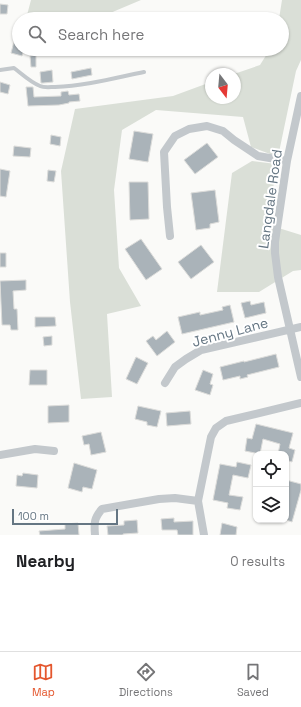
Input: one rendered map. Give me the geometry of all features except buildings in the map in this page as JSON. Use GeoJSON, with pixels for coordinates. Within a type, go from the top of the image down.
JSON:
{"type":"FeatureCollection","features":[{"type":"Feature","properties":{"kind":"street","name":"Langdale Road"},"geometry":{"type":"LineString","coordinates":[[301,96],[287,161],[275,242],[278,277],[301,377]]}},
{"type":"Feature","properties":{"kind":"street"},"geometry":{"type":"LineString","coordinates":[[170,236],[166,207],[164,152],[175,136],[189,129],[207,126],[223,130],[234,140],[258,156],[287,161]]}},
{"type":"Feature","properties":{"kind":"street","name":"Jenny Lane"},"geometry":{"type":"LineString","coordinates":[[165,383],[175,368],[186,358],[201,350],[301,327]]}},
{"type":"Feature","properties":{"kind":"street"},"geometry":{"type":"LineString","coordinates":[[204,535],[198,500],[211,437],[216,428],[226,421],[301,403]]}},
{"type":"Feature","properties":{"kind":"street"},"geometry":{"type":"LineString","coordinates":[[0,455],[35,449],[54,451]]}},
{"type":"Feature","properties":{"kind":"street"},"geometry":{"type":"LineString","coordinates":[[94,535],[95,521],[97,515],[102,509],[159,499],[175,498],[198,500]]}},
{"type":"Feature","properties":{"kind":"lane"},"geometry":{"type":"LineString","coordinates":[[0,70],[14,68],[34,83],[45,87],[88,84],[144,72]]}},
{"type":"Feature","properties":{"kind":"shaded area"},"geometry":{"type":"Polygon","coordinates":[[[31,0],[141,0],[113,12],[28,12],[31,0]]]}},
{"type":"Feature","properties":{"kind":"shaded area"},"geometry":{"type":"Polygon","coordinates":[[[282,0],[301,0],[301,60],[296,71],[278,157],[251,147],[243,117],[156,110],[122,130],[114,190],[119,268],[141,306],[107,314],[112,397],[81,399],[70,302],[61,171],[75,109],[173,96],[205,84],[205,104],[241,104],[241,72],[260,65],[266,56],[289,56],[289,12],[280,12],[282,0]]]}},
{"type":"Feature","properties":{"kind":"shaded area"},"geometry":{"type":"Polygon","coordinates":[[[252,161],[276,164],[269,225],[301,235],[301,270],[293,271],[259,292],[217,292],[232,173],[252,161]]]}}]}
